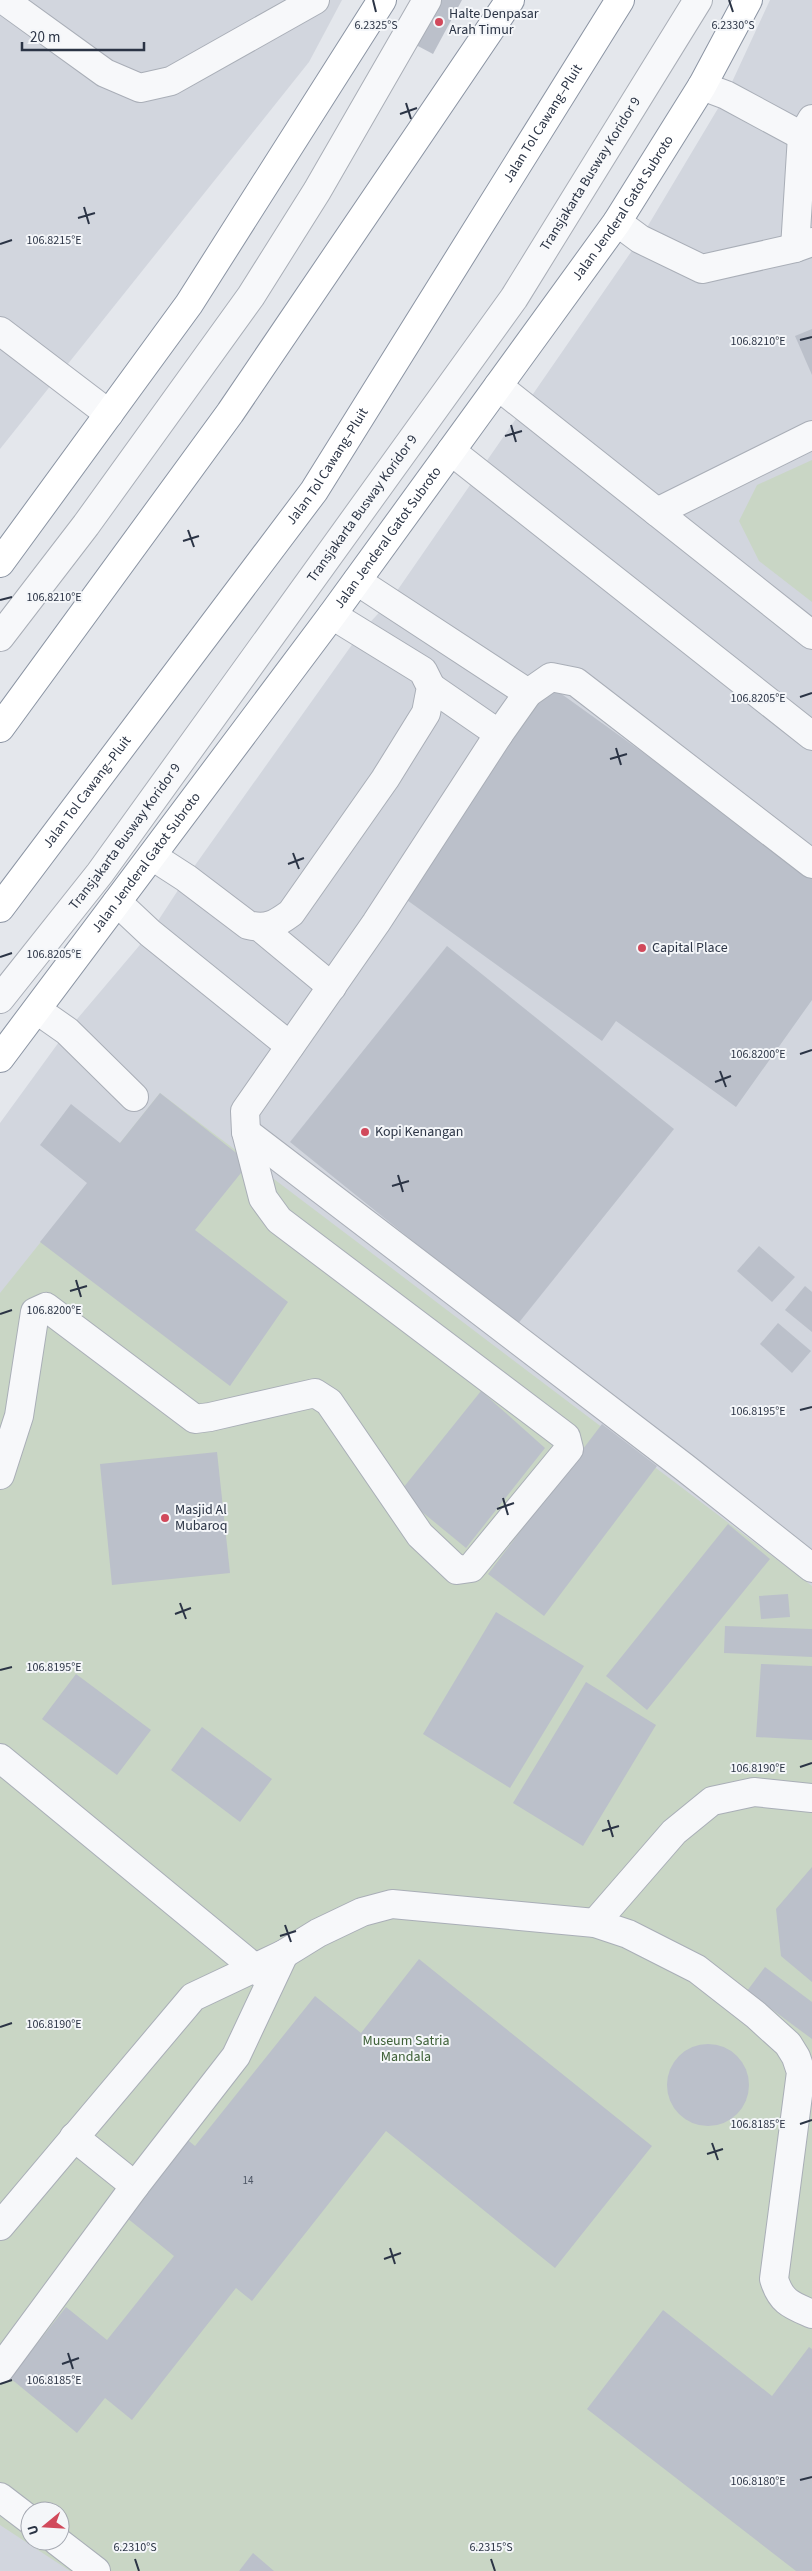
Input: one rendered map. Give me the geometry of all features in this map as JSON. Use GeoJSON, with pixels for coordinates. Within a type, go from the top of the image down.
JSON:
{"type":"FeatureCollection","features":[{"type":"Feature","properties":{"kind":"highway"},"geometry":{"type":"LineString","coordinates":[[0,563],[189,304],[382,0]]}},
{"type":"Feature","properties":{"kind":"highway"},"geometry":{"type":"LineString","coordinates":[[0,728],[230,413],[510,0]]}},
{"type":"Feature","properties":{"kind":"highway","name":"Jalan Tol Cawang–Pluit"},"geometry":{"type":"LineString","coordinates":[[0,908],[314,491],[620,0]]}},
{"type":"Feature","properties":{"kind":"highway","name":"Jalan Jenderal Gatot Subroto"},"geometry":{"type":"LineString","coordinates":[[0,1058],[357,582],[617,222],[702,86],[748,0]]}},
{"type":"Feature","properties":{"kind":"street"},"geometry":{"type":"LineString","coordinates":[[4,0],[105,74],[140,88],[171,81],[315,0]]}},
{"type":"Feature","properties":{"kind":"street"},"geometry":{"type":"LineString","coordinates":[[0,637],[86,525],[251,296],[317,191],[427,0]]}},
{"type":"Feature","properties":{"kind":"street","name":"Transjakarta Busway Koridor 9"},"geometry":{"type":"LineString","coordinates":[[0,999],[100,873],[514,298],[698,0]]}},
{"type":"Feature","properties":{"kind":"street"},"geometry":{"type":"LineString","coordinates":[[617,222],[640,239],[702,269],[804,245],[809,131],[702,86]]}},
{"type":"Feature","properties":{"kind":"street"},"geometry":{"type":"LineString","coordinates":[[0,331],[109,414]]}},
{"type":"Feature","properties":{"kind":"street"},"geometry":{"type":"LineString","coordinates":[[498,386],[812,635]]}},
{"type":"Feature","properties":{"kind":"street"},"geometry":{"type":"LineString","coordinates":[[657,512],[812,435]]}},
{"type":"Feature","properties":{"kind":"street"},"geometry":{"type":"LineString","coordinates":[[451,451],[812,736]]}},
{"type":"Feature","properties":{"kind":"street"},"geometry":{"type":"LineString","coordinates":[[357,582],[528,693]]}},
{"type":"Feature","properties":{"kind":"street"},"geometry":{"type":"LineString","coordinates":[[332,615],[423,671],[431,686],[499,734]]}},
{"type":"Feature","properties":{"kind":"street"},"geometry":{"type":"LineString","coordinates":[[0,1475],[19,1416],[35,1312],[46,1307],[195,1419],[315,1393],[328,1402],[420,1535],[457,1570],[471,1568],[569,1449],[566,1437],[279,1220],[263,1198],[246,1132],[244,1111],[332,987],[528,693],[551,677],[576,682],[812,864]]}},
{"type":"Feature","properties":{"kind":"street"},"geometry":{"type":"LineString","coordinates":[[152,856],[186,878],[248,925],[261,928],[275,925],[291,913],[386,779],[426,713],[431,686]]}},
{"type":"Feature","properties":{"kind":"street"},"geometry":{"type":"LineString","coordinates":[[117,902],[150,933],[290,1046]]}},
{"type":"Feature","properties":{"kind":"street"},"geometry":{"type":"LineString","coordinates":[[261,928],[332,987]]}},
{"type":"Feature","properties":{"kind":"street"},"geometry":{"type":"LineString","coordinates":[[37,1010],[67,1031],[134,1097]]}},
{"type":"Feature","properties":{"kind":"street"},"geometry":{"type":"LineString","coordinates":[[246,1132],[684,1467],[812,1568]]}},
{"type":"Feature","properties":{"kind":"street"},"geometry":{"type":"LineString","coordinates":[[0,1758],[263,1975]]}},
{"type":"Feature","properties":{"kind":"street"},"geometry":{"type":"LineString","coordinates":[[595,1923],[674,1832],[712,1801],[754,1792],[812,1798]]}},
{"type":"Feature","properties":{"kind":"street"},"geometry":{"type":"LineString","coordinates":[[0,2369],[135,2186],[236,2056],[263,1975],[284,1954],[318,1933],[353,1916],[392,1904],[595,1923],[628,1934],[697,1969],[788,2044],[796,2057],[801,2072],[774,2279],[778,2294],[790,2304],[812,2314]]}},
{"type":"Feature","properties":{"kind":"street"},"geometry":{"type":"LineString","coordinates":[[0,2226],[193,1996],[263,1975]]}},
{"type":"Feature","properties":{"kind":"street"},"geometry":{"type":"LineString","coordinates":[[74,2136],[135,2186]]}},
{"type":"Feature","properties":{"kind":"street"},"geometry":{"type":"LineString","coordinates":[[0,2497],[20,2512]]}},
{"type":"Feature","properties":{"kind":"street"},"geometry":{"type":"LineString","coordinates":[[70,2551],[96,2571]]}},
{"type":"Feature","properties":{"kind":"shaded area"},"geometry":{"type":"Polygon","coordinates":[[[0,0],[342,0],[309,62],[0,449],[0,0]]]}},
{"type":"Feature","properties":{"kind":"shaded area","name":"Museum Satria Mandala"},"geometry":{"type":"Polygon","coordinates":[[[770,0],[812,0],[812,2571],[0,2571],[0,1123],[67,1031],[150,933],[186,878],[361,632],[390,601],[640,239],[726,95],[770,0]]]}},
{"type":"Feature","properties":{"kind":"green space"},"geometry":{"type":"Polygon","coordinates":[[[812,460],[812,602],[759,561],[739,521],[757,485],[812,460]]]}},
{"type":"Feature","properties":{"kind":"green space","name":"Museum Satria Mandala"},"geometry":{"type":"Polygon","coordinates":[[[160,1093],[812,1586],[812,2571],[70,2571],[40,2551],[70,2551],[70,2501],[20,2501],[20,2538],[0,2525],[0,1293],[160,1093]]]}},
{"type":"Feature","properties":{"kind":"building","name":"Halte Denpasar Arah Timur"},"geometry":{"type":"Polygon","coordinates":[[[440,0],[462,0],[433,54],[416,45],[440,0]]]}},
{"type":"Feature","properties":{"kind":"building"},"geometry":{"type":"Polygon","coordinates":[[[812,329],[812,375],[795,336],[812,329]]]}},
{"type":"Feature","properties":{"kind":"building","name":"Capital Place"},"geometry":{"type":"Polygon","coordinates":[[[549,685],[812,874],[812,1000],[736,1107],[616,1021],[602,1041],[400,895],[549,685]]]}},
{"type":"Feature","properties":{"kind":"building"},"geometry":{"type":"Polygon","coordinates":[[[447,946],[674,1129],[517,1325],[290,1142],[447,946]]]}},
{"type":"Feature","properties":{"kind":"building"},"geometry":{"type":"Polygon","coordinates":[[[160,1093],[249,1163],[195,1230],[288,1302],[230,1386],[40,1242],[87,1183],[40,1145],[71,1104],[120,1143],[160,1093]]]}},
{"type":"Feature","properties":{"kind":"building"},"geometry":{"type":"Polygon","coordinates":[[[759,1246],[795,1277],[772,1302],[737,1271],[759,1246]]]}},
{"type":"Feature","properties":{"kind":"building"},"geometry":{"type":"Polygon","coordinates":[[[805,1286],[812,1292],[812,1332],[785,1310],[805,1286]]]}},
{"type":"Feature","properties":{"kind":"building"},"geometry":{"type":"Polygon","coordinates":[[[778,1323],[811,1351],[792,1373],[760,1344],[778,1323]]]}},
{"type":"Feature","properties":{"kind":"building"},"geometry":{"type":"Polygon","coordinates":[[[481,1391],[545,1448],[466,1548],[399,1493],[481,1391]]]}},
{"type":"Feature","properties":{"kind":"building"},"geometry":{"type":"Polygon","coordinates":[[[602,1424],[657,1466],[544,1616],[488,1574],[602,1424]]]}},
{"type":"Feature","properties":{"kind":"building","name":"Masjid Al Mubaroq"},"geometry":{"type":"Polygon","coordinates":[[[217,1452],[230,1573],[112,1585],[100,1464],[217,1452]]]}},
{"type":"Feature","properties":{"kind":"building"},"geometry":{"type":"Polygon","coordinates":[[[728,1524],[770,1559],[647,1710],[606,1676],[728,1524]]]}},
{"type":"Feature","properties":{"kind":"building"},"geometry":{"type":"Polygon","coordinates":[[[788,1594],[790,1617],[761,1619],[759,1596],[788,1594]]]}},
{"type":"Feature","properties":{"kind":"building"},"geometry":{"type":"Polygon","coordinates":[[[496,1612],[584,1666],[510,1788],[423,1734],[496,1612]]]}},
{"type":"Feature","properties":{"kind":"building"},"geometry":{"type":"Polygon","coordinates":[[[725,1626],[812,1629],[812,1657],[724,1653],[725,1626]]]}},
{"type":"Feature","properties":{"kind":"building"},"geometry":{"type":"Polygon","coordinates":[[[761,1664],[812,1666],[812,1740],[756,1737],[761,1664]]]}},
{"type":"Feature","properties":{"kind":"building"},"geometry":{"type":"Polygon","coordinates":[[[76,1674],[151,1730],[117,1775],[42,1719],[76,1674]]]}},
{"type":"Feature","properties":{"kind":"building"},"geometry":{"type":"Polygon","coordinates":[[[586,1682],[656,1725],[583,1846],[513,1803],[586,1682]]]}},
{"type":"Feature","properties":{"kind":"building"},"geometry":{"type":"Polygon","coordinates":[[[202,1727],[272,1779],[240,1822],[171,1770],[202,1727]]]}},
{"type":"Feature","properties":{"kind":"building"},"geometry":{"type":"Polygon","coordinates":[[[812,1867],[812,1982],[781,1956],[776,1909],[812,1867]]]}},
{"type":"Feature","properties":{"kind":"building","name":"Museum Satria Mandala"},"geometry":{"type":"Polygon","coordinates":[[[419,1959],[652,2146],[555,2268],[386,2131],[252,2301],[236,2288],[132,2420],[105,2398],[77,2433],[10,2378],[66,2307],[107,2340],[174,2256],[122,2214],[184,2137],[195,2146],[315,1996],[361,2033],[419,1959]]]}},
{"type":"Feature","properties":{"kind":"building"},"geometry":{"type":"Polygon","coordinates":[[[765,1967],[812,2002],[812,2039],[747,1991],[765,1967]]]}},
{"type":"Feature","properties":{"kind":"building"},"geometry":{"type":"Polygon","coordinates":[[[708,2044],[724,2047],[737,2056],[746,2069],[749,2085],[746,2101],[737,2114],[724,2123],[708,2126],[692,2123],[679,2114],[670,2101],[667,2085],[670,2069],[679,2056],[692,2047],[708,2044]]]}},
{"type":"Feature","properties":{"kind":"building"},"geometry":{"type":"Polygon","coordinates":[[[663,2310],[772,2396],[809,2347],[812,2349],[812,2571],[796,2571],[587,2409],[663,2310]]]}},
{"type":"Feature","properties":{"kind":"building"},"geometry":{"type":"Polygon","coordinates":[[[253,2553],[274,2571],[239,2571],[253,2553]]]}},
{"type":"Feature","properties":{"kind":"place","name":"Halte Denpasar Arah Timur"},"geometry":{"type":"Point","coordinates":[439,22]}},
{"type":"Feature","properties":{"kind":"place","name":"Capital Place"},"geometry":{"type":"Point","coordinates":[642,948]}},
{"type":"Feature","properties":{"kind":"place","name":"Kopi Kenangan"},"geometry":{"type":"Point","coordinates":[365,1132]}},
{"type":"Feature","properties":{"kind":"place","name":"Masjid Al Mubaroq"},"geometry":{"type":"Point","coordinates":[165,1518]}}]}
